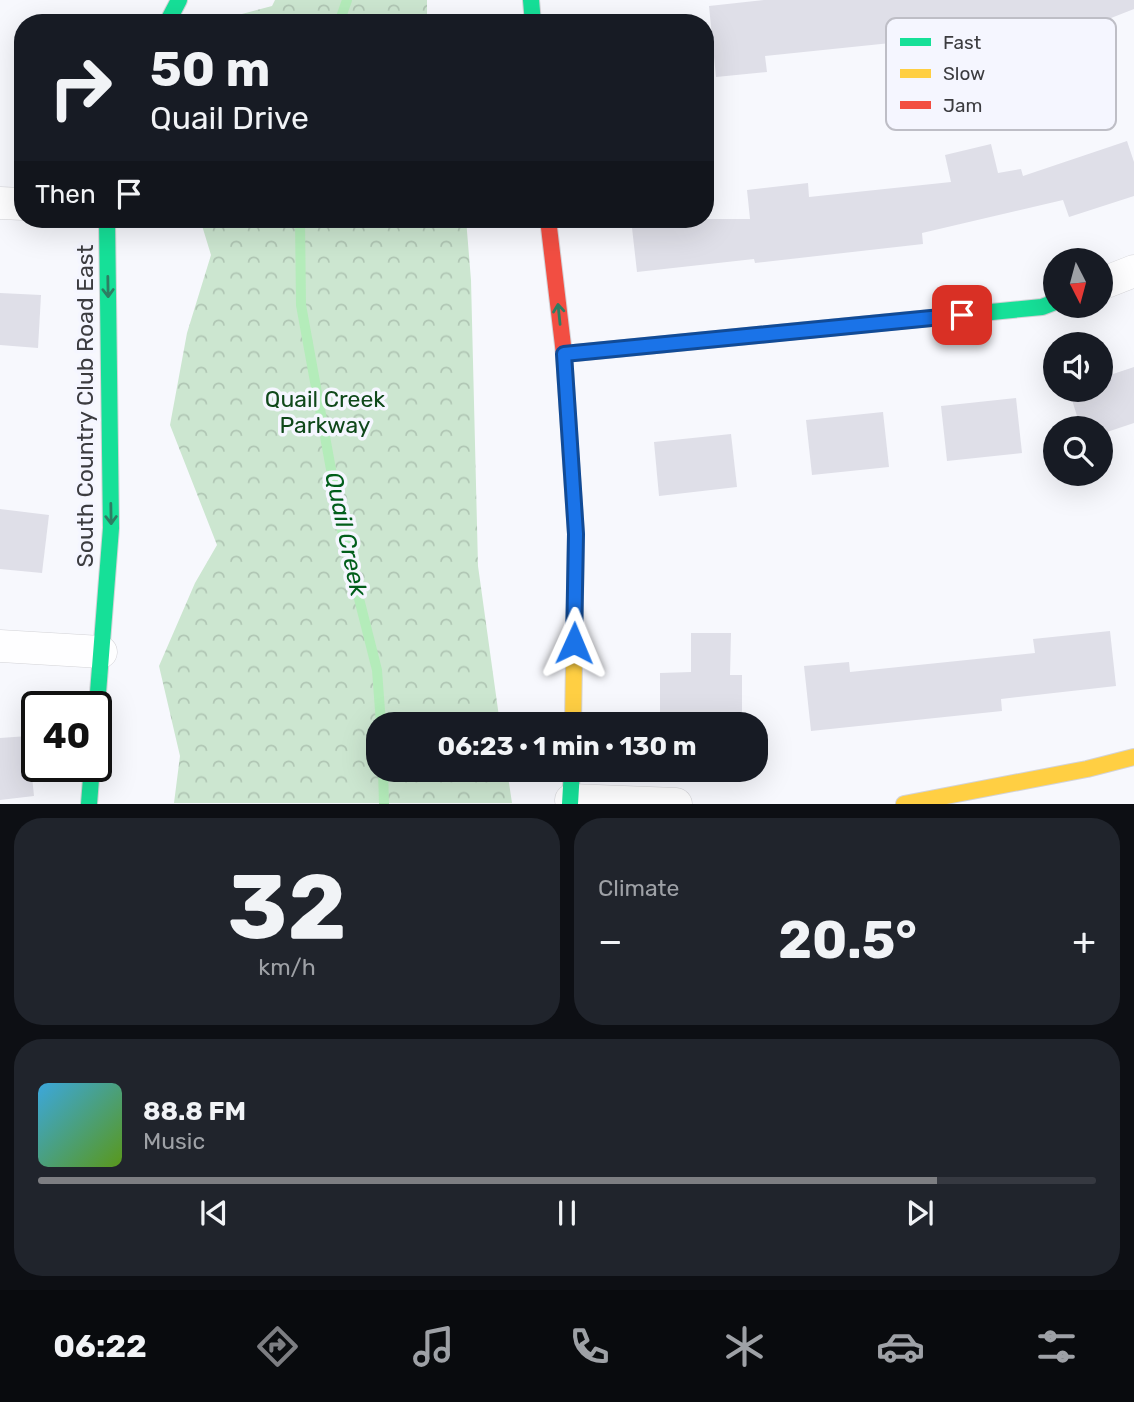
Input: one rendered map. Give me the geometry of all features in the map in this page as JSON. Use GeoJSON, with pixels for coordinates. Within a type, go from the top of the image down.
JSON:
{"type":"FeatureCollection","features":[{"type":"Feature","properties":{"kind":"street","name":"South Country Club Road East"},"geometry":{"type":"LineString","coordinates":[[98,691],[111,528],[107,228]]}},
{"type":"Feature","properties":{"kind":"street"},"geometry":{"type":"LineString","coordinates":[[549,228],[564,354],[576,534],[573,712]]}},
{"type":"Feature","properties":{"kind":"street"},"geometry":{"type":"LineString","coordinates":[[1113,279],[1134,271]]}},
{"type":"Feature","properties":{"kind":"street"},"geometry":{"type":"LineString","coordinates":[[564,354],[1043,307]]}},
{"type":"Feature","properties":{"kind":"street"},"geometry":{"type":"LineString","coordinates":[[0,646],[102,652]]}},
{"type":"Feature","properties":{"kind":"street"},"geometry":{"type":"LineString","coordinates":[[904,803],[1074,772],[1134,757]]}},
{"type":"Feature","properties":{"kind":"street"},"geometry":{"type":"LineString","coordinates":[[89,803],[91,782]]}},
{"type":"Feature","properties":{"kind":"street"},"geometry":{"type":"LineString","coordinates":[[571,791],[676,803]]}},
{"type":"Feature","properties":{"kind":"green space"},"geometry":{"type":"Polygon","coordinates":[[[275,0],[427,0],[427,14],[242,14],[272,6],[275,0]]]}},
{"type":"Feature","properties":{"kind":"green space","name":"Quail Creek Parkway"},"geometry":{"type":"Polygon","coordinates":[[[203,228],[467,228],[471,280],[478,566],[498,712],[366,712],[366,782],[509,782],[512,803],[174,803],[180,756],[159,666],[195,583],[217,545],[170,425],[187,333],[211,255],[203,228]]]}},
{"type":"Feature","properties":{"kind":"building"},"geometry":{"type":"Polygon","coordinates":[[[764,0],[1134,0],[1134,9],[1111,18],[886,18],[886,43],[765,56],[767,72],[716,77],[714,14],[710,14],[709,6],[764,0]]]}},
{"type":"Feature","properties":{"kind":"building"},"geometry":{"type":"Polygon","coordinates":[[[1127,141],[1134,162],[1134,196],[1069,217],[1063,200],[922,233],[923,244],[755,263],[754,259],[637,272],[632,228],[714,228],[714,219],[750,219],[747,190],[808,183],[809,197],[951,182],[945,155],[991,144],[998,173],[1021,169],[1023,176],[1127,141]]]}},
{"type":"Feature","properties":{"kind":"building"},"geometry":{"type":"Polygon","coordinates":[[[0,293],[41,295],[38,348],[0,345],[0,293]]]}},
{"type":"Feature","properties":{"kind":"building"},"geometry":{"type":"Polygon","coordinates":[[[1134,367],[1134,423],[1113,430],[1113,416],[1077,416],[1073,402],[1113,402],[1113,374],[1134,367]]]}},
{"type":"Feature","properties":{"kind":"building"},"geometry":{"type":"Polygon","coordinates":[[[1016,398],[1022,453],[947,461],[941,406],[1016,398]]]}},
{"type":"Feature","properties":{"kind":"building"},"geometry":{"type":"Polygon","coordinates":[[[883,412],[889,467],[812,475],[806,420],[883,412]]]}},
{"type":"Feature","properties":{"kind":"building"},"geometry":{"type":"Polygon","coordinates":[[[731,434],[737,487],[659,496],[654,442],[731,434]]]}},
{"type":"Feature","properties":{"kind":"building"},"geometry":{"type":"Polygon","coordinates":[[[0,509],[49,515],[42,573],[0,569],[0,509]]]}},
{"type":"Feature","properties":{"kind":"building"},"geometry":{"type":"Polygon","coordinates":[[[1110,631],[1116,686],[1001,699],[1002,711],[811,731],[804,666],[849,662],[850,672],[1035,653],[1033,639],[1110,631]]]}},
{"type":"Feature","properties":{"kind":"building"},"geometry":{"type":"Polygon","coordinates":[[[691,633],[731,633],[730,675],[742,675],[742,712],[660,712],[660,673],[691,672],[691,633]]]}},
{"type":"Feature","properties":{"kind":"building"},"geometry":{"type":"Polygon","coordinates":[[[21,736],[21,782],[33,782],[34,796],[0,800],[0,738],[21,736]]]}},
{"type":"Feature","properties":{"kind":"waterway","name":"Quail Creek"},"geometry":{"type":"LineString","coordinates":[[342,14],[347,0]]}},
{"type":"Feature","properties":{"kind":"waterway","name":"Quail Creek"},"geometry":{"type":"LineString","coordinates":[[300,228],[301,305],[343,535],[377,670],[380,712]]}},
{"type":"Feature","properties":{"kind":"waterway","name":"Quail Creek"},"geometry":{"type":"LineString","coordinates":[[383,782],[384,804]]}},
{"type":"Feature","properties":{"kind":"traffic: fast"},"geometry":{"type":"LineString","coordinates":[[172,14],[179,0]]}},
{"type":"Feature","properties":{"kind":"traffic: fast"},"geometry":{"type":"LineString","coordinates":[[531,0],[532,14]]}},
{"type":"Feature","properties":{"kind":"traffic: fast"},"geometry":{"type":"LineString","coordinates":[[98,691],[111,528],[107,228]]}},
{"type":"Feature","properties":{"kind":"traffic: fast"},"geometry":{"type":"LineString","coordinates":[[564,354],[1043,307]]}},
{"type":"Feature","properties":{"kind":"traffic: fast"},"geometry":{"type":"LineString","coordinates":[[89,804],[91,782]]}},
{"type":"Feature","properties":{"kind":"traffic: fast"},"geometry":{"type":"LineString","coordinates":[[570,804],[571,782]]}},
{"type":"Feature","properties":{"kind":"traffic: slow"},"geometry":{"type":"LineString","coordinates":[[571,461],[576,534],[573,712]]}},
{"type":"Feature","properties":{"kind":"traffic: slow"},"geometry":{"type":"LineString","coordinates":[[904,804],[1087,769],[1134,757]]}},
{"type":"Feature","properties":{"kind":"traffic: jam"},"geometry":{"type":"LineString","coordinates":[[549,228],[564,354],[571,461]]}},
{"type":"Feature","properties":{"kind":"route"},"geometry":{"type":"LineString","coordinates":[[574,643],[576,534],[564,354],[962,315]]}}]}
